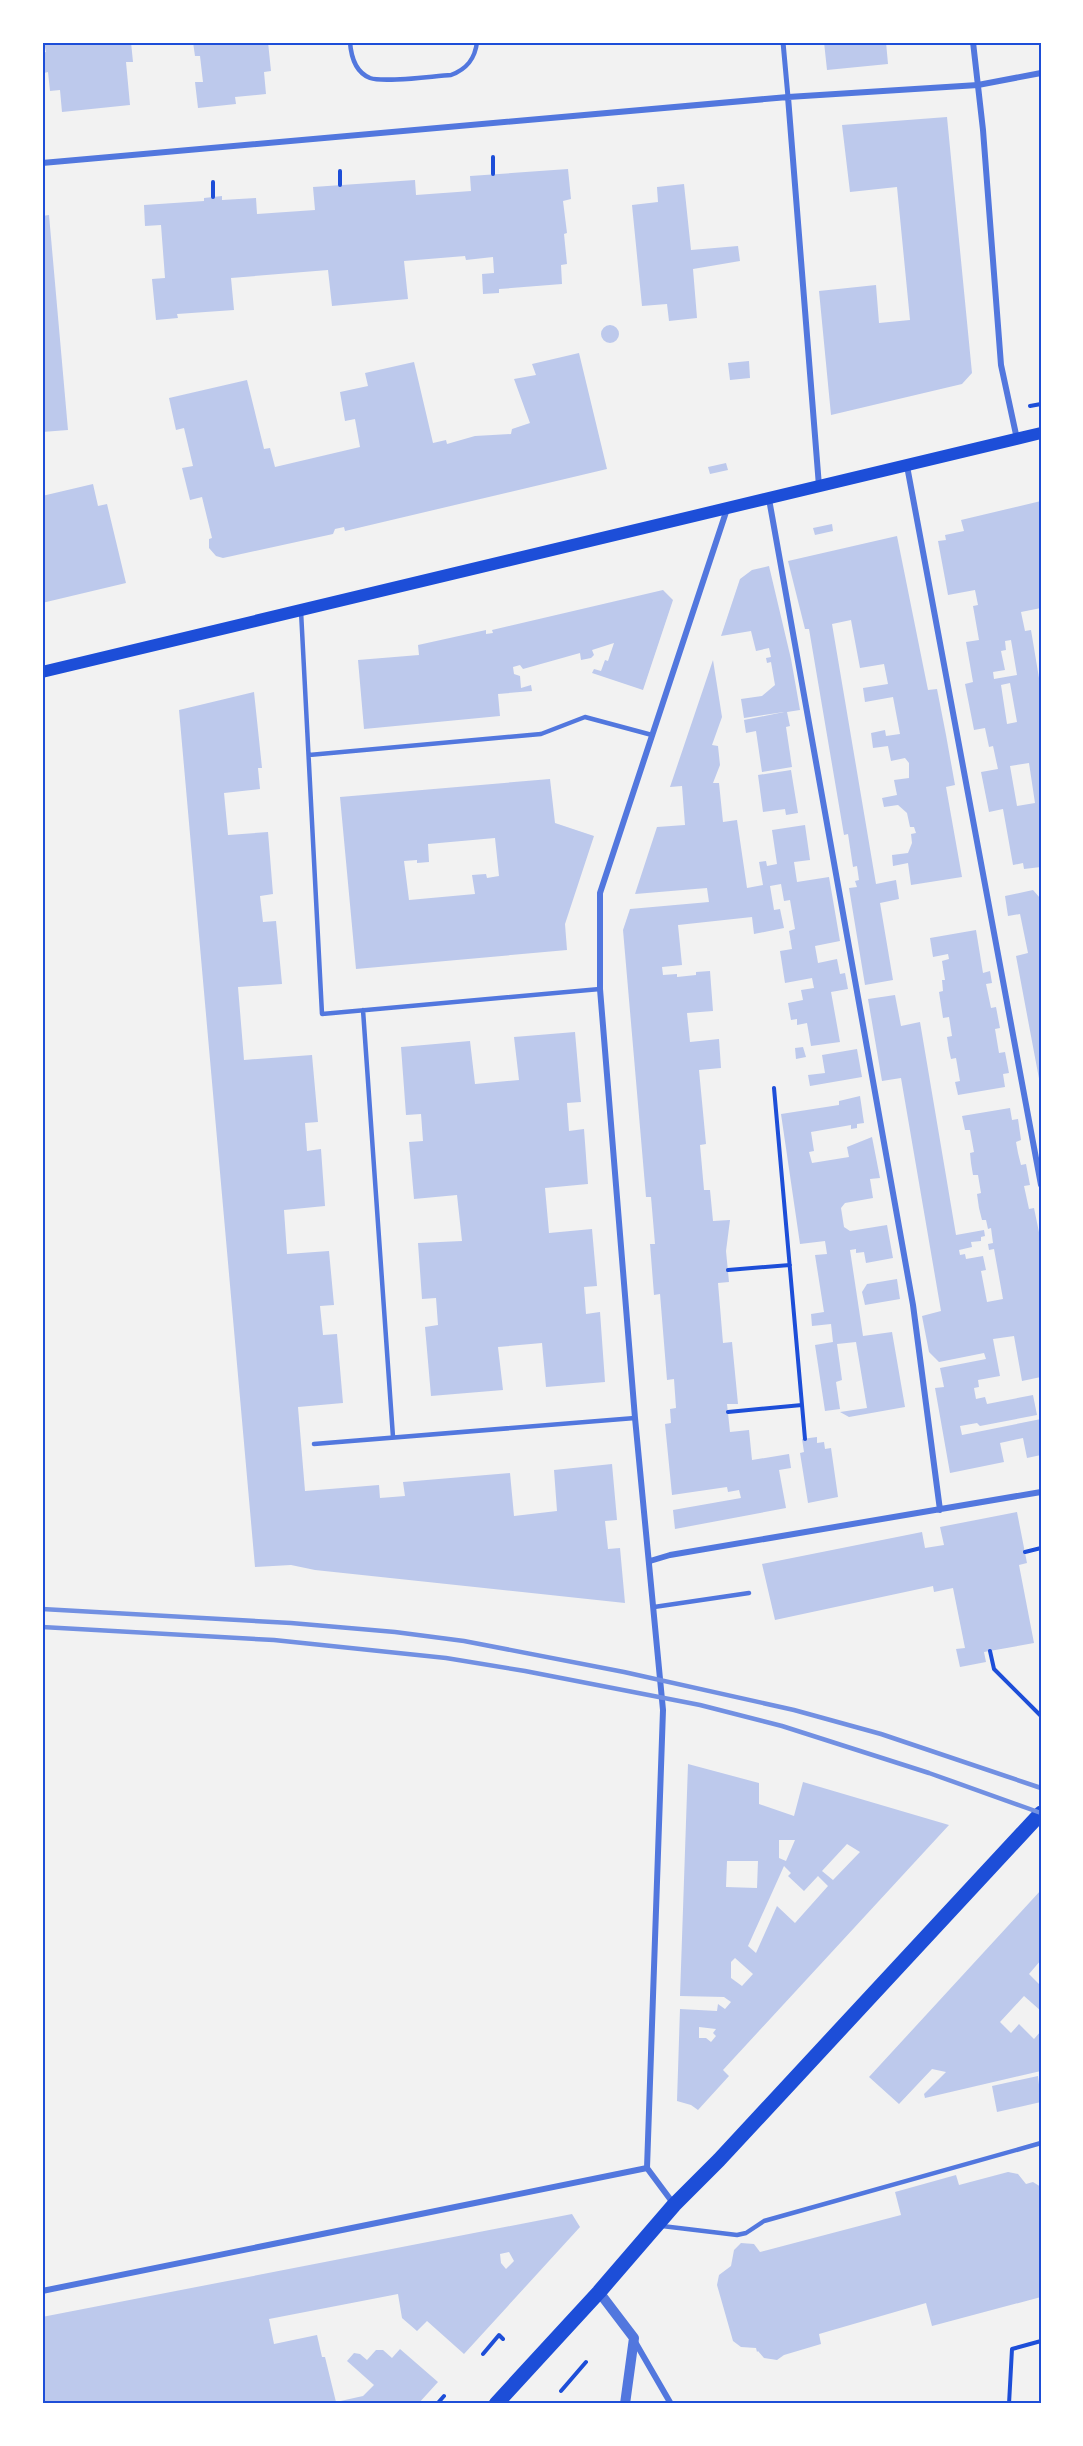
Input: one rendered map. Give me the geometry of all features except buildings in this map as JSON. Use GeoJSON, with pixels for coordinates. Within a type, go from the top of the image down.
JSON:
{"type":"FeatureCollection","features":[{"type":"Feature","properties":{"kind":"main road"},"geometry":{"type":"LineString","coordinates":[[42,672],[1041,434]]}},
{"type":"Feature","properties":{"kind":"main road"},"geometry":{"type":"LineString","coordinates":[[496,2404],[599,2292],[674,2205],[727,2152],[1041,1813]]}},
{"type":"Feature","properties":{"kind":"street"},"geometry":{"type":"LineString","coordinates":[[783,42],[819,486]]}},
{"type":"Feature","properties":{"kind":"street"},"geometry":{"type":"LineString","coordinates":[[973,42],[1001,365],[1017,439]]}},
{"type":"Feature","properties":{"kind":"street"},"geometry":{"type":"LineString","coordinates":[[42,163],[788,98],[978,85],[1041,73]]}},
{"type":"Feature","properties":{"kind":"street"},"geometry":{"type":"LineString","coordinates":[[907,466],[1041,1185]]}},
{"type":"Feature","properties":{"kind":"street"},"geometry":{"type":"LineString","coordinates":[[769,499],[913,1305],[940,1510]]}},
{"type":"Feature","properties":{"kind":"street"},"geometry":{"type":"LineString","coordinates":[[674,2205],[647,2168],[663,1710],[635,1418],[600,989],[600,892],[727,508]]}},
{"type":"Feature","properties":{"kind":"street"},"geometry":{"type":"LineString","coordinates":[[650,1561],[670,1555],[1041,1492]]}},
{"type":"Feature","properties":{"kind":"street"},"geometry":{"type":"LineString","coordinates":[[42,2291],[647,2168]]}},
{"type":"Feature","properties":{"kind":"street"},"geometry":{"type":"LineString","coordinates":[[599,2292],[634,2338],[671,2404]]}},
{"type":"Feature","properties":{"kind":"street"},"geometry":{"type":"LineString","coordinates":[[625,2404],[634,2338]]}},
{"type":"Feature","properties":{"kind":"lane"},"geometry":{"type":"LineString","coordinates":[[350,42],[352,59],[359,70],[369,78],[382,79],[451,75],[462,71],[470,64],[477,42]]}},
{"type":"Feature","properties":{"kind":"lane"},"geometry":{"type":"LineString","coordinates":[[301,611],[322,1014],[600,989]]}},
{"type":"Feature","properties":{"kind":"lane"},"geometry":{"type":"LineString","coordinates":[[309,755],[541,734],[585,717],[652,735]]}},
{"type":"Feature","properties":{"kind":"lane"},"geometry":{"type":"LineString","coordinates":[[363,1010],[393,1437]]}},
{"type":"Feature","properties":{"kind":"lane"},"geometry":{"type":"LineString","coordinates":[[314,1444],[635,1418]]}},
{"type":"Feature","properties":{"kind":"lane"},"geometry":{"type":"LineString","coordinates":[[654,1607],[749,1593]]}},
{"type":"Feature","properties":{"kind":"lane"},"geometry":{"type":"LineString","coordinates":[[657,2225],[737,2235],[746,2233],[764,2221],[1041,2144]]}},
{"type":"Feature","properties":{"kind":"path"},"geometry":{"type":"LineString","coordinates":[[493,157],[493,174]]}},
{"type":"Feature","properties":{"kind":"path"},"geometry":{"type":"LineString","coordinates":[[340,171],[340,185]]}},
{"type":"Feature","properties":{"kind":"path"},"geometry":{"type":"LineString","coordinates":[[213,182],[213,197]]}},
{"type":"Feature","properties":{"kind":"path"},"geometry":{"type":"LineString","coordinates":[[774,1088],[805,1439]]}},
{"type":"Feature","properties":{"kind":"path"},"geometry":{"type":"LineString","coordinates":[[728,1270],[790,1265]]}},
{"type":"Feature","properties":{"kind":"path"},"geometry":{"type":"LineString","coordinates":[[728,1412],[802,1406]]}},
{"type":"Feature","properties":{"kind":"path"},"geometry":{"type":"LineString","coordinates":[[1025,1552],[1041,1548]]}},
{"type":"Feature","properties":{"kind":"path"},"geometry":{"type":"LineString","coordinates":[[990,1652],[994,1669],[1041,1716]]}},
{"type":"Feature","properties":{"kind":"path"},"geometry":{"type":"LineString","coordinates":[[483,2354],[499,2335],[503,2338]]}},
{"type":"Feature","properties":{"kind":"path"},"geometry":{"type":"LineString","coordinates":[[1009,2404],[1012,2349],[1041,2341]]}},
{"type":"Feature","properties":{"kind":"path"},"geometry":{"type":"LineString","coordinates":[[561,2391],[586,2362]]}},
{"type":"Feature","properties":{"kind":"path"},"geometry":{"type":"LineString","coordinates":[[437,2404],[444,2396]]}},
{"type":"Feature","properties":{"kind":"railway"},"geometry":{"type":"LineString","coordinates":[[42,1609],[291,1623],[395,1632],[464,1641],[624,1672],[794,1710],[881,1734],[1041,1788]]}},
{"type":"Feature","properties":{"kind":"railway"},"geometry":{"type":"LineString","coordinates":[[42,1627],[274,1640],[446,1658],[525,1671],[700,1705],[782,1726],[929,1773],[1041,1813]]}}]}
